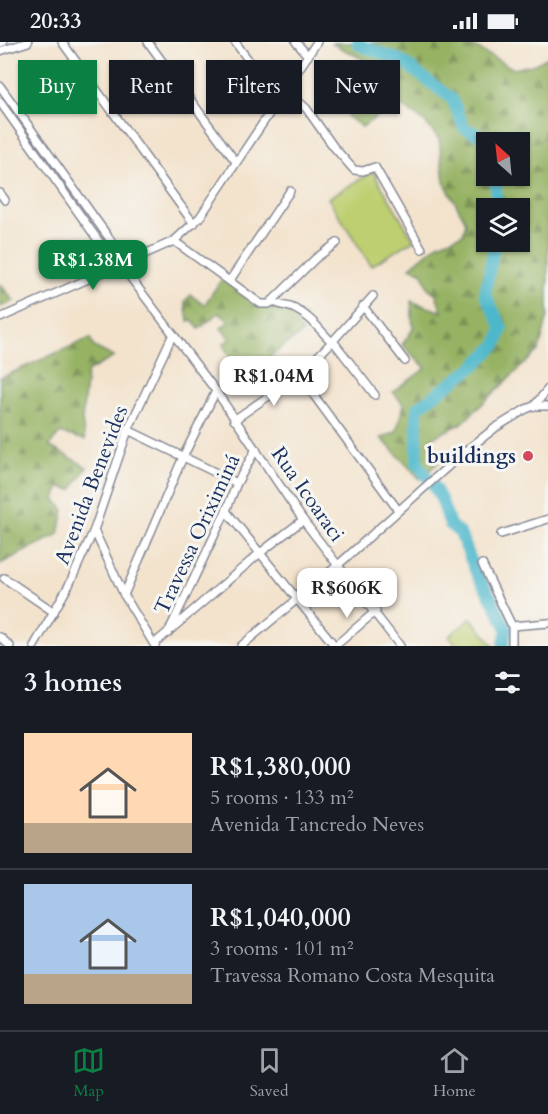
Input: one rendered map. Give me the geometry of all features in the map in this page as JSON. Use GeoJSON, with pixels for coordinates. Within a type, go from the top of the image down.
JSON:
{"type":"FeatureCollection","features":[{"type":"Feature","properties":{"kind":"street"},"geometry":{"type":"LineString","coordinates":[[0,51],[28,42]]}},
{"type":"Feature","properties":{"kind":"street"},"geometry":{"type":"LineString","coordinates":[[62,42],[194,224]]}},
{"type":"Feature","properties":{"kind":"street"},"geometry":{"type":"LineString","coordinates":[[148,42],[236,162]]}},
{"type":"Feature","properties":{"kind":"street"},"geometry":{"type":"LineString","coordinates":[[235,42],[248,60]]}},
{"type":"Feature","properties":{"kind":"street"},"geometry":{"type":"LineString","coordinates":[[296,42],[308,56]]}},
{"type":"Feature","properties":{"kind":"street"},"geometry":{"type":"LineString","coordinates":[[302,65],[317,42]]}},
{"type":"Feature","properties":{"kind":"street"},"geometry":{"type":"LineString","coordinates":[[0,86],[127,263],[127,273]]}},
{"type":"Feature","properties":{"kind":"street"},"geometry":{"type":"LineString","coordinates":[[11,100],[1,104],[117,267]]}},
{"type":"Feature","properties":{"kind":"street"},"geometry":{"type":"LineString","coordinates":[[302,105],[354,170],[363,171],[375,167],[422,249]]}},
{"type":"Feature","properties":{"kind":"street"},"geometry":{"type":"LineString","coordinates":[[0,318],[174,241],[194,224],[269,114]]}},
{"type":"Feature","properties":{"kind":"street"},"geometry":{"type":"LineString","coordinates":[[46,166],[54,160]]}},
{"type":"Feature","properties":{"kind":"street"},"geometry":{"type":"LineString","coordinates":[[230,280],[290,191]]}},
{"type":"Feature","properties":{"kind":"street"},"geometry":{"type":"LineString","coordinates":[[174,241],[261,304],[269,304],[316,258],[337,243]]}},
{"type":"Feature","properties":{"kind":"street","name":"Rua Icoaraci"},"geometry":{"type":"LineString","coordinates":[[117,267],[127,273],[173,333],[256,449],[303,520],[400,646]]}},
{"type":"Feature","properties":{"kind":"street"},"geometry":{"type":"LineString","coordinates":[[234,420],[299,375],[333,342],[373,296]]}},
{"type":"Feature","properties":{"kind":"street"},"geometry":{"type":"LineString","coordinates":[[272,301],[276,304],[287,305],[310,317],[375,395]]}},
{"type":"Feature","properties":{"kind":"street"},"geometry":{"type":"LineString","coordinates":[[363,306],[405,361]]}},
{"type":"Feature","properties":{"kind":"street","name":"Avenida Benevides"},"geometry":{"type":"LineString","coordinates":[[34,646],[69,585],[94,530],[128,430],[173,333]]}},
{"type":"Feature","properties":{"kind":"street"},"geometry":{"type":"LineString","coordinates":[[299,375],[398,510]]}},
{"type":"Feature","properties":{"kind":"street"},"geometry":{"type":"LineString","coordinates":[[241,646],[338,565],[434,478],[495,428],[534,406],[548,389]]}},
{"type":"Feature","properties":{"kind":"street"},"geometry":{"type":"LineString","coordinates":[[124,595],[183,457],[216,392]]}},
{"type":"Feature","properties":{"kind":"street"},"geometry":{"type":"LineString","coordinates":[[534,406],[548,406]]}},
{"type":"Feature","properties":{"kind":"street"},"geometry":{"type":"LineString","coordinates":[[128,430],[237,483]]}},
{"type":"Feature","properties":{"kind":"street","name":"Travessa Oriximiná"},"geometry":{"type":"LineString","coordinates":[[168,633],[237,483],[256,449]]}},
{"type":"Feature","properties":{"kind":"street"},"geometry":{"type":"LineString","coordinates":[[226,511],[335,646],[376,612]]}},
{"type":"Feature","properties":{"kind":"street"},"geometry":{"type":"LineString","coordinates":[[501,534],[548,519]]}},
{"type":"Feature","properties":{"kind":"street"},"geometry":{"type":"LineString","coordinates":[[94,530],[124,595],[154,645],[303,520]]}},
{"type":"Feature","properties":{"kind":"street"},"geometry":{"type":"LineString","coordinates":[[482,564],[512,626],[512,646]]}},
{"type":"Feature","properties":{"kind":"street"},"geometry":{"type":"LineString","coordinates":[[4,578],[54,612]]}},
{"type":"Feature","properties":{"kind":"street"},"geometry":{"type":"LineString","coordinates":[[512,626],[548,623]]}},
{"type":"Feature","properties":{"kind":"street"},"geometry":{"type":"LineString","coordinates":[[0,637],[10,646]]}},
{"type":"Feature","properties":{"kind":"green space"},"geometry":{"type":"Polygon","coordinates":[[[465,42],[514,69],[535,64],[548,57],[548,121],[544,138],[548,141],[548,316],[539,350],[461,424],[431,438],[442,459],[420,479],[381,438],[396,432],[404,405],[393,392],[426,368],[402,345],[413,329],[411,301],[442,312],[436,294],[428,288],[423,273],[410,267],[438,244],[463,234],[466,222],[444,182],[439,139],[425,122],[400,106],[400,60],[364,60],[331,43],[465,42]]]}},
{"type":"Feature","properties":{"kind":"green space"},"geometry":{"type":"Polygon","coordinates":[[[349,114],[381,114],[362,127],[347,116],[349,114]]]}},
{"type":"Feature","properties":{"kind":"green space"},"geometry":{"type":"Polygon","coordinates":[[[373,172],[414,240],[371,266],[328,198],[373,172]]]}},
{"type":"Feature","properties":{"kind":"green space"},"geometry":{"type":"Polygon","coordinates":[[[222,279],[262,307],[284,307],[305,317],[296,323],[303,333],[268,360],[251,368],[240,384],[231,386],[226,380],[233,364],[223,344],[230,339],[221,328],[229,321],[219,313],[199,329],[192,320],[188,321],[185,301],[191,295],[204,305],[222,279]]]}},
{"type":"Feature","properties":{"kind":"green space"},"geometry":{"type":"Polygon","coordinates":[[[0,284],[14,301],[0,307],[0,284]]]}},
{"type":"Feature","properties":{"kind":"green space"},"geometry":{"type":"Polygon","coordinates":[[[90,338],[94,347],[114,357],[87,372],[82,420],[85,440],[60,433],[49,446],[87,467],[72,490],[60,487],[55,499],[64,510],[59,534],[0,564],[0,378],[90,338]]]}},
{"type":"Feature","properties":{"kind":"green space"},"geometry":{"type":"Polygon","coordinates":[[[471,618],[494,646],[457,646],[449,636],[471,618]]]}},
{"type":"Feature","properties":{"kind":"waterway"},"geometry":{"type":"LineString","coordinates":[[358,42],[359,45],[400,60],[452,99],[464,128],[476,133]]}},
{"type":"Feature","properties":{"kind":"waterway"},"geometry":{"type":"LineString","coordinates":[[496,186],[496,198]]}},
{"type":"Feature","properties":{"kind":"waterway"},"geometry":{"type":"LineString","coordinates":[[493,252],[485,294],[502,328],[497,344],[472,368],[417,408],[417,463],[442,501],[450,525],[460,533],[477,575],[507,629],[503,646]]}},
{"type":"Feature","properties":{"kind":"place","name":"buildings"},"geometry":{"type":"Point","coordinates":[528,456]}}]}
